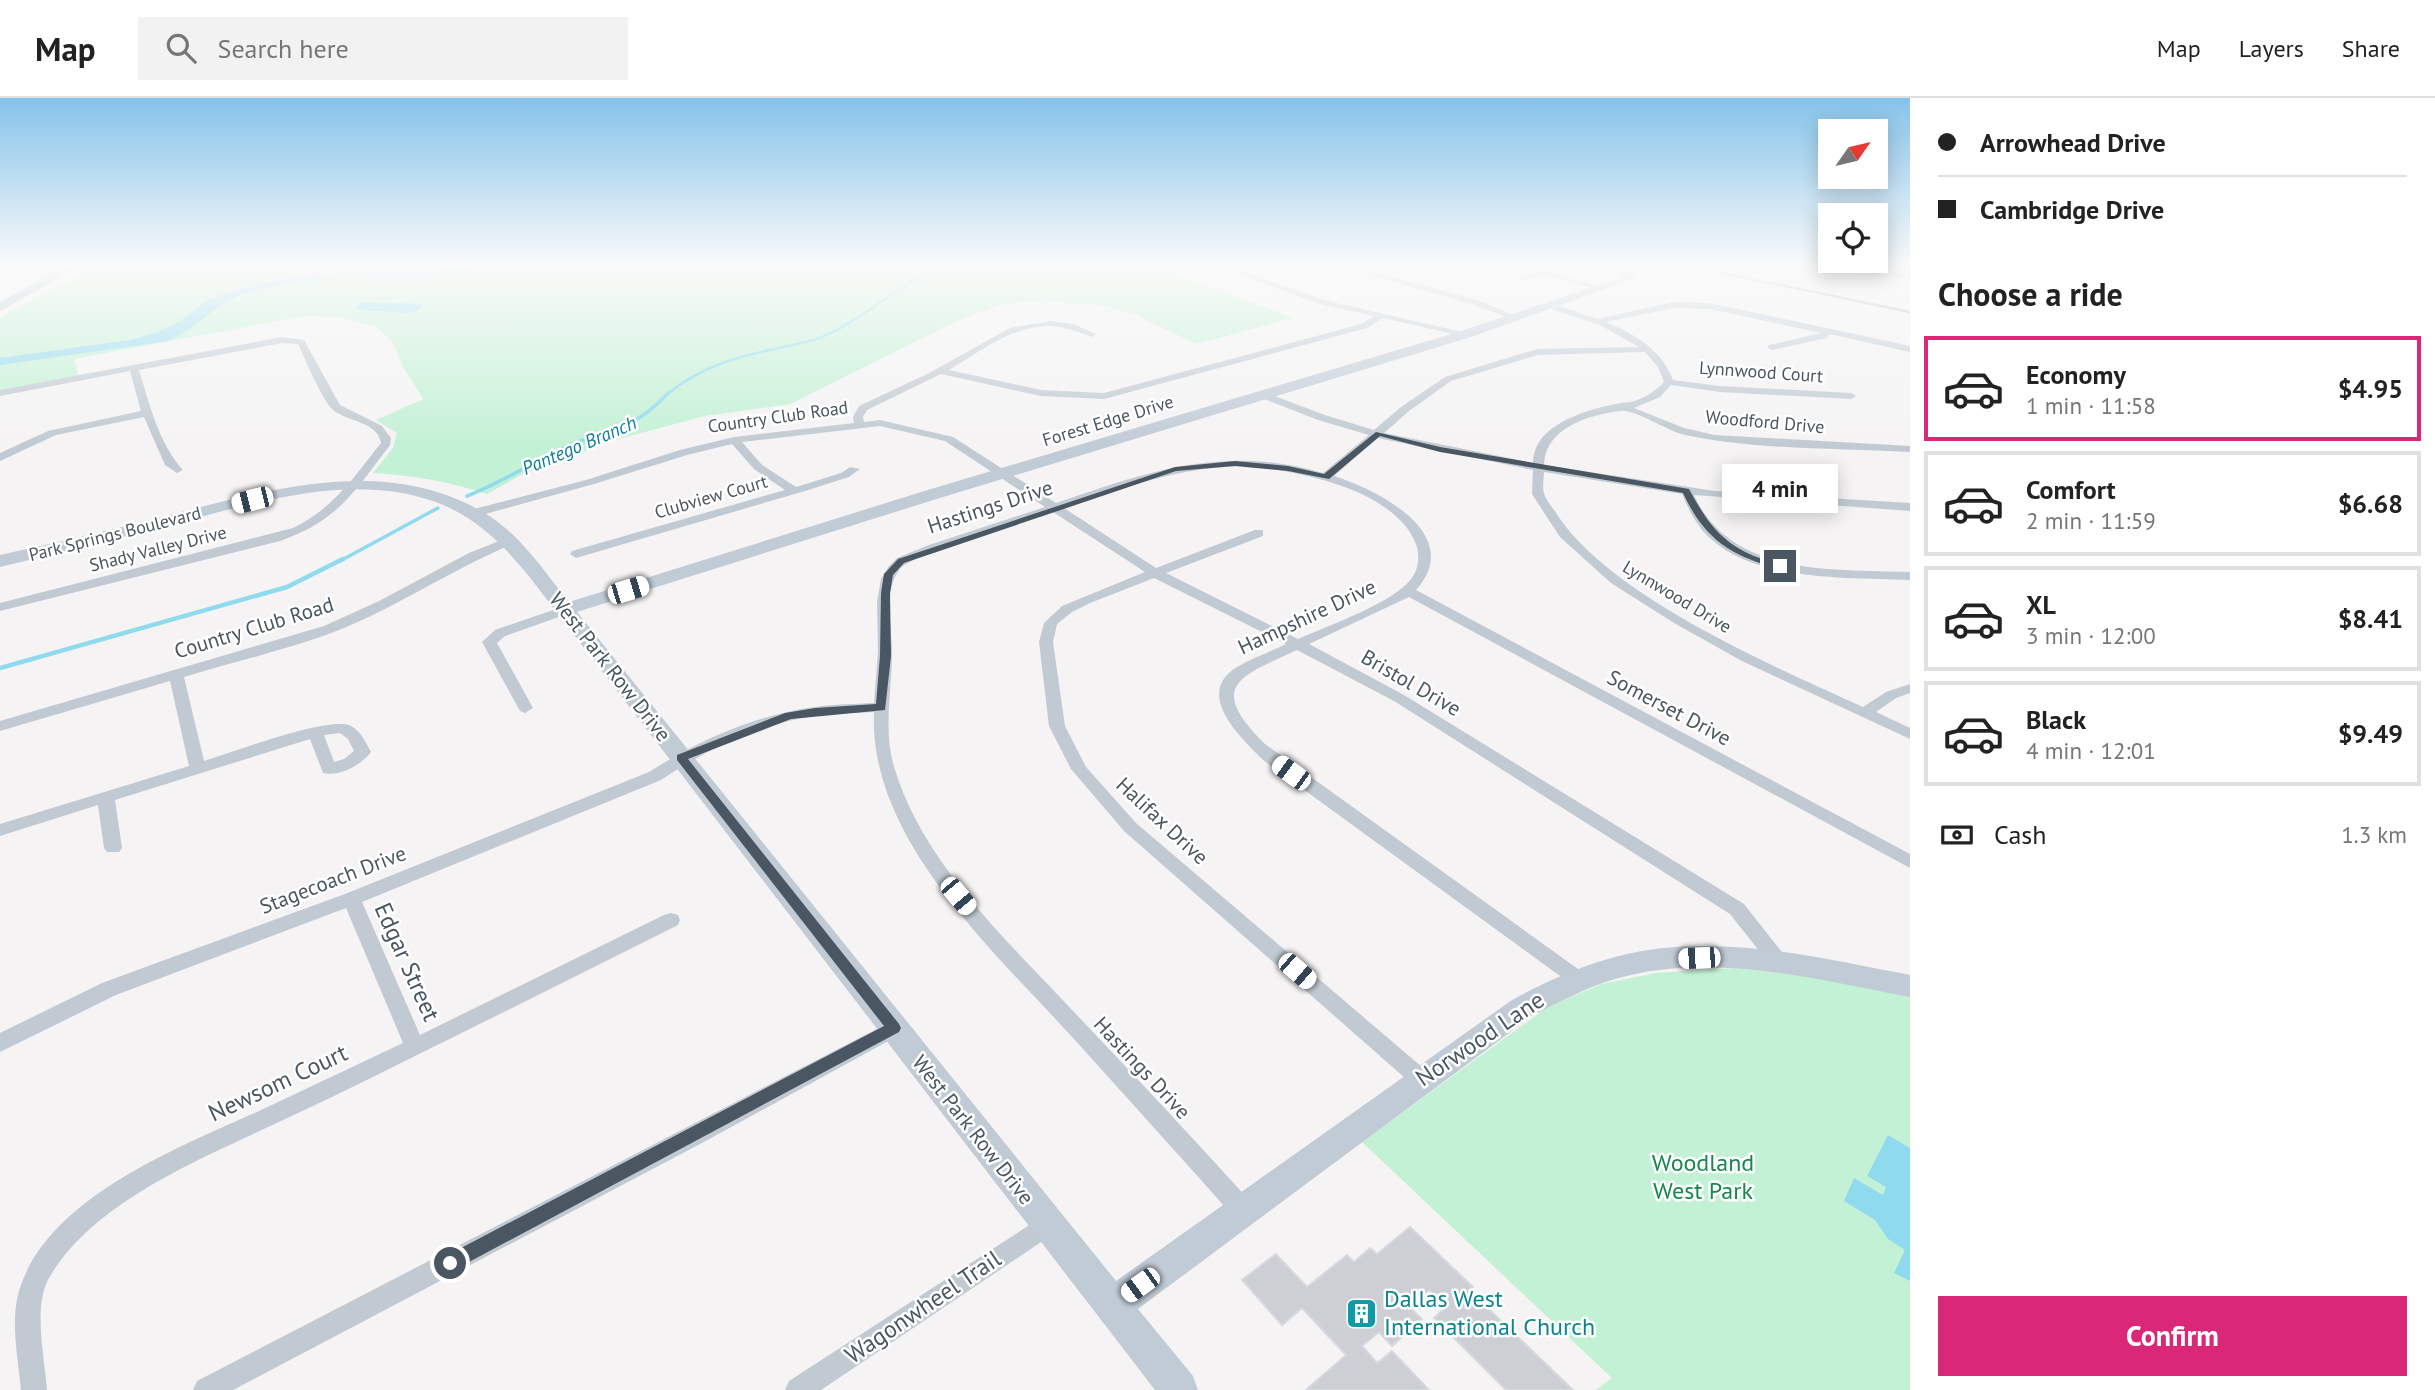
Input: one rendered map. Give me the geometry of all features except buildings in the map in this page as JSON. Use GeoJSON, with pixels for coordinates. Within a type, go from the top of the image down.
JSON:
{"type":"FeatureCollection","features":[{"type":"Feature","properties":{"kind":"main road","name":"West Park Row Drive"},"geometry":{"type":"LineString","coordinates":[[1113,1305],[1179,1390]]}},
{"type":"Feature","properties":{"kind":"street"},"geometry":{"type":"LineString","coordinates":[[860,425],[858,417],[863,408],[940,371],[1016,327],[1027,325]]}},
{"type":"Feature","properties":{"kind":"street"},"geometry":{"type":"LineString","coordinates":[[1065,325],[1092,334]]}},
{"type":"Feature","properties":{"kind":"street"},"geometry":{"type":"LineString","coordinates":[[940,371],[1041,393],[1104,396],[1365,325]]}},
{"type":"Feature","properties":{"kind":"street"},"geometry":{"type":"LineString","coordinates":[[1424,325],[1466,334]]}},
{"type":"Feature","properties":{"kind":"street","name":"Forest Edge Drive"},"geometry":{"type":"LineString","coordinates":[[565,610],[999,474],[1494,325]]}},
{"type":"Feature","properties":{"kind":"street"},"geometry":{"type":"LineString","coordinates":[[1535,467],[1539,452],[1549,436],[1566,423],[1649,399],[1661,392],[1669,382],[1662,364],[1648,349],[1607,325]]}},
{"type":"Feature","properties":{"kind":"street"},"geometry":{"type":"LineString","coordinates":[[1801,325],[1910,349]]}},
{"type":"Feature","properties":{"kind":"street"},"geometry":{"type":"LineString","coordinates":[[1772,347],[1824,336],[1826,331]]}},
{"type":"Feature","properties":{"kind":"street","name":"Shady Valley Drive"},"geometry":{"type":"LineString","coordinates":[[0,393],[282,340],[301,342],[336,407],[385,434],[386,443],[324,518],[296,532],[0,607]]}},
{"type":"Feature","properties":{"kind":"street"},"geometry":{"type":"LineString","coordinates":[[1326,477],[1405,409],[1448,379],[1493,363],[1537,352],[1560,349],[1648,349]]}},
{"type":"Feature","properties":{"kind":"street"},"geometry":{"type":"LineString","coordinates":[[134,368],[147,413],[171,465],[177,470]]}},
{"type":"Feature","properties":{"kind":"street","name":"Lynnwood Court"},"geometry":{"type":"LineString","coordinates":[[1669,382],[1720,389],[1851,396]]}},
{"type":"Feature","properties":{"kind":"street"},"geometry":{"type":"LineString","coordinates":[[1263,395],[1311,414],[1378,434],[1535,467],[1686,491],[1910,507]]}},
{"type":"Feature","properties":{"kind":"street","name":"Woodford Drive"},"geometry":{"type":"LineString","coordinates":[[1621,406],[1681,430],[1715,438],[1910,449]]}},
{"type":"Feature","properties":{"kind":"street"},"geometry":{"type":"LineString","coordinates":[[0,458],[44,434],[147,413]]}},
{"type":"Feature","properties":{"kind":"street","name":"Country Club Road"},"geometry":{"type":"LineString","coordinates":[[474,513],[734,440],[860,425],[888,424],[949,439],[999,474]]}},
{"type":"Feature","properties":{"kind":"street"},"geometry":{"type":"LineString","coordinates":[[734,440],[758,467],[794,491]]}},
{"type":"Feature","properties":{"kind":"street","name":"Hastings Drive"},"geometry":{"type":"LineString","coordinates":[[1242,1209],[944,880],[908,824],[885,765],[881,708],[886,656],[885,593],[887,578],[893,567],[917,554],[1175,469],[1233,457],[1326,477]]}},
{"type":"Feature","properties":{"kind":"street","name":"Lynnwood Drive"},"geometry":{"type":"LineString","coordinates":[[1535,467],[1537,495],[1558,530],[1608,577],[1704,635],[1910,734]]}},
{"type":"Feature","properties":{"kind":"street","name":"Clubview Court"},"geometry":{"type":"LineString","coordinates":[[576,554],[794,491],[845,475],[854,469]]}},
{"type":"Feature","properties":{"kind":"street","name":"Bristol Drive"},"geometry":{"type":"LineString","coordinates":[[999,474],[1155,573],[1399,698],[1726,902],[1737,909],[1778,961]]}},
{"type":"Feature","properties":{"kind":"street","name":"Hampshire Drive"},"geometry":{"type":"LineString","coordinates":[[1326,477],[1370,494],[1408,521],[1419,535],[1426,564],[1421,577],[1400,597],[1247,667],[1228,681],[1224,696],[1239,726],[1269,756],[1578,979]]}},
{"type":"Feature","properties":{"kind":"street","name":"West Park Row Drive"},"geometry":{"type":"LineString","coordinates":[[354,484],[412,489],[474,513],[509,541],[1113,1305]]}},
{"type":"Feature","properties":{"kind":"street","name":"Park Springs Boulevard"},"geometry":{"type":"LineString","coordinates":[[0,561],[275,495],[354,484]]}},
{"type":"Feature","properties":{"kind":"street"},"geometry":{"type":"LineString","coordinates":[[1686,491],[1699,518],[1724,542],[1751,558],[1780,566],[1910,576]]}},
{"type":"Feature","properties":{"kind":"street","name":"Halifax Drive"},"geometry":{"type":"LineString","coordinates":[[1259,533],[1067,609],[1051,623],[1046,642],[1058,726],[1079,769],[1129,827],[1421,1079]]}},
{"type":"Feature","properties":{"kind":"street","name":"Country Club Road"},"geometry":{"type":"LineString","coordinates":[[0,726],[329,629],[384,604],[473,556],[509,541]]}},
{"type":"Feature","properties":{"kind":"street","name":"Somerset Drive"},"geometry":{"type":"LineString","coordinates":[[1408,591],[1910,862]]}},
{"type":"Feature","properties":{"kind":"street"},"geometry":{"type":"LineString","coordinates":[[524,708],[489,642],[500,633],[565,610]]}},
{"type":"Feature","properties":{"kind":"street"},"geometry":{"type":"LineString","coordinates":[[176,675],[198,769]]}},
{"type":"Feature","properties":{"kind":"street"},"geometry":{"type":"LineString","coordinates":[[1866,712],[1891,695],[1910,688]]}},
{"type":"Feature","properties":{"kind":"street","name":"Stagecoach Drive"},"geometry":{"type":"LineString","coordinates":[[0,1043],[109,989],[351,899],[655,776],[681,758],[789,716],[815,711],[881,708]]}},
{"type":"Feature","properties":{"kind":"street"},"geometry":{"type":"LineString","coordinates":[[0,830],[315,732]]}},
{"type":"Feature","properties":{"kind":"street"},"geometry":{"type":"LineString","coordinates":[[106,799],[113,848]]}},
{"type":"Feature","properties":{"kind":"street","name":"Edgar Street"},"geometry":{"type":"LineString","coordinates":[[351,899],[415,1047]]}},
{"type":"Feature","properties":{"kind":"street","name":"Newsom Court"},"geometry":{"type":"LineString","coordinates":[[34,1390],[29,1306],[37,1275],[60,1243],[127,1189],[176,1160],[415,1047],[671,920]]}},
{"type":"Feature","properties":{"kind":"street","name":"Norwood Lane"},"geometry":{"type":"LineString","coordinates":[[1113,1305],[1522,1008],[1548,992],[1578,979],[1641,961],[1715,958],[1778,961],[1910,986]]}},
{"type":"Feature","properties":{"kind":"street"},"geometry":{"type":"LineString","coordinates":[[206,1390],[694,1136],[894,1028]]}},
{"type":"Feature","properties":{"kind":"street","name":"Wagonwheel Trail"},"geometry":{"type":"LineString","coordinates":[[798,1390],[1048,1224]]}},
{"type":"Feature","properties":{"kind":"green space"},"geometry":{"type":"Polygon","coordinates":[[[0,325],[254,325],[74,359],[78,376],[0,390],[0,325]]]}},
{"type":"Feature","properties":{"kind":"green space"},"geometry":{"type":"Polygon","coordinates":[[[370,325],[948,325],[790,404],[705,416],[611,441],[521,475],[487,494],[431,480],[373,473],[393,448],[397,433],[376,420],[423,399],[402,365],[392,341],[376,327],[370,325]]]}},
{"type":"Feature","properties":{"kind":"green space"},"geometry":{"type":"Polygon","coordinates":[[[1157,325],[1266,325],[1196,344],[1157,325]]]}},
{"type":"Feature","properties":{"kind":"green space","name":"Woodland West Park"},"geometry":{"type":"Polygon","coordinates":[[[1734,968],[1816,977],[1910,995],[1910,1390],[1596,1390],[1612,1378],[1362,1142],[1549,1006],[1602,984],[1655,973],[1734,968]]]}},
{"type":"Feature","properties":{"kind":"water"},"geometry":{"type":"Polygon","coordinates":[[[172,325],[194,325],[168,341],[0,365],[0,358],[130,340],[172,325]]]}},
{"type":"Feature","properties":{"kind":"water"},"geometry":{"type":"Polygon","coordinates":[[[1888,1135],[1910,1148],[1910,1281],[1894,1273],[1905,1250],[1888,1239],[1875,1220],[1844,1201],[1854,1178],[1883,1195],[1886,1187],[1867,1176],[1888,1135]]]}},
{"type":"Feature","properties":{"kind":"waterway","name":"Pantego Branch"},"geometry":{"type":"LineString","coordinates":[[666,395],[707,369],[751,354],[809,341],[845,325]]}},
{"type":"Feature","properties":{"kind":"waterway","name":"Pantego Branch"},"geometry":{"type":"LineString","coordinates":[[467,496],[579,441],[631,422],[666,395]]}},
{"type":"Feature","properties":{"kind":"waterway","name":"Pantego Branch"},"geometry":{"type":"LineString","coordinates":[[340,561],[438,508]]}},
{"type":"Feature","properties":{"kind":"waterway","name":"Pantego Branch"},"geometry":{"type":"LineString","coordinates":[[0,668],[287,587],[343,559]]}},
{"type":"Feature","properties":{"kind":"place","name":"Dallas West International Church"},"geometry":{"type":"Point","coordinates":[1361,1313]}},
{"type":"Feature","properties":{"kind":"route"},"geometry":{"type":"LineString","coordinates":[[450,1263],[894,1028],[681,758],[789,716],[815,711],[881,708],[886,656],[887,578],[893,567],[901,561],[1175,469],[1235,464],[1288,468],[1326,477],[1378,434],[1535,467],[1686,491],[1699,518],[1724,542],[1751,558],[1780,566]]}}]}
